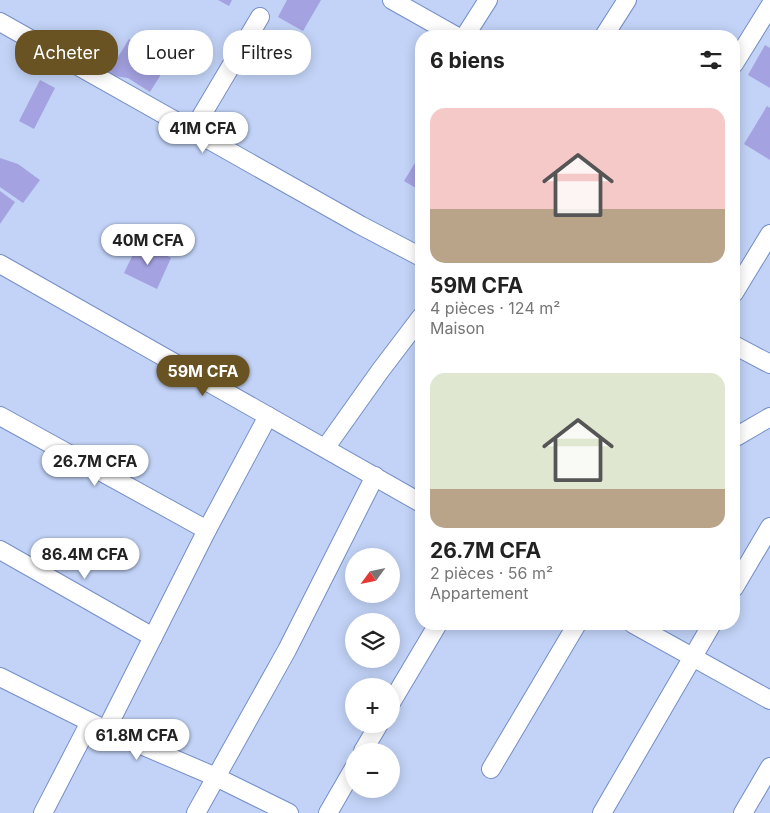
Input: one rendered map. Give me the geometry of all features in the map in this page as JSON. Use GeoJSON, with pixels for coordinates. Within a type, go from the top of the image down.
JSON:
{"type":"FeatureCollection","features":[{"type":"Feature","properties":{"kind":"street"},"geometry":{"type":"LineString","coordinates":[[392,0],[445,30]]}},
{"type":"Feature","properties":{"kind":"street"},"geometry":{"type":"LineString","coordinates":[[469,30],[488,0]]}},
{"type":"Feature","properties":{"kind":"street"},"geometry":{"type":"LineString","coordinates":[[608,30],[628,0]]}},
{"type":"Feature","properties":{"kind":"street"},"geometry":{"type":"LineString","coordinates":[[740,54],[770,6]]}},
{"type":"Feature","properties":{"kind":"street"},"geometry":{"type":"LineString","coordinates":[[193,130],[260,17]]}},
{"type":"Feature","properties":{"kind":"street"},"geometry":{"type":"LineString","coordinates":[[0,22],[351,220],[415,254]]}},
{"type":"Feature","properties":{"kind":"street"},"geometry":{"type":"LineString","coordinates":[[740,283],[770,234]]}},
{"type":"Feature","properties":{"kind":"street"},"geometry":{"type":"LineString","coordinates":[[0,264],[326,447],[415,499]]}},
{"type":"Feature","properties":{"kind":"street"},"geometry":{"type":"LineString","coordinates":[[326,447],[415,325]]}},
{"type":"Feature","properties":{"kind":"street"},"geometry":{"type":"LineString","coordinates":[[740,348],[770,364]]}},
{"type":"Feature","properties":{"kind":"street"},"geometry":{"type":"LineString","coordinates":[[0,416],[206,530]]}},
{"type":"Feature","properties":{"kind":"street"},"geometry":{"type":"LineString","coordinates":[[106,730],[206,530],[268,416]]}},
{"type":"Feature","properties":{"kind":"street"},"geometry":{"type":"LineString","coordinates":[[740,434],[770,417]]}},
{"type":"Feature","properties":{"kind":"street"},"geometry":{"type":"LineString","coordinates":[[196,813],[288,650],[375,476]]}},
{"type":"Feature","properties":{"kind":"street"},"geometry":{"type":"LineString","coordinates":[[740,578],[770,527]]}},
{"type":"Feature","properties":{"kind":"street"},"geometry":{"type":"LineString","coordinates":[[0,550],[153,637]]}},
{"type":"Feature","properties":{"kind":"street"},"geometry":{"type":"LineString","coordinates":[[400,688],[434,630]]}},
{"type":"Feature","properties":{"kind":"street"},"geometry":{"type":"LineString","coordinates":[[491,769],[573,630]]}},
{"type":"Feature","properties":{"kind":"street"},"geometry":{"type":"LineString","coordinates":[[645,630],[770,700]]}},
{"type":"Feature","properties":{"kind":"street"},"geometry":{"type":"LineString","coordinates":[[602,813],[708,630]]}},
{"type":"Feature","properties":{"kind":"street"},"geometry":{"type":"LineString","coordinates":[[0,676],[106,730],[216,777],[289,813]]}},
{"type":"Feature","properties":{"kind":"street"},"geometry":{"type":"LineString","coordinates":[[43,813],[90,722]]}},
{"type":"Feature","properties":{"kind":"street"},"geometry":{"type":"LineString","coordinates":[[743,813],[770,767]]}},
{"type":"Feature","properties":{"kind":"street"},"geometry":{"type":"LineString","coordinates":[[328,813],[345,784]]}},
{"type":"Feature","properties":{"kind":"building"},"geometry":{"type":"Polygon","coordinates":[[[218,0],[232,0],[229,6],[218,0]]]}},
{"type":"Feature","properties":{"kind":"building"},"geometry":{"type":"Polygon","coordinates":[[[287,0],[321,0],[304,30],[278,17],[287,0]]]}},
{"type":"Feature","properties":{"kind":"building"},"geometry":{"type":"Polygon","coordinates":[[[128,41],[128,75],[161,75],[150,92],[128,78],[107,75],[118,75],[118,57],[128,41]]]}},
{"type":"Feature","properties":{"kind":"building"},"geometry":{"type":"Polygon","coordinates":[[[765,45],[770,48],[770,88],[748,75],[765,45]]]}},
{"type":"Feature","properties":{"kind":"building"},"geometry":{"type":"Polygon","coordinates":[[[40,80],[55,88],[34,129],[19,121],[40,80]]]}},
{"type":"Feature","properties":{"kind":"building"},"geometry":{"type":"Polygon","coordinates":[[[767,106],[770,108],[770,160],[744,144],[767,106]]]}},
{"type":"Feature","properties":{"kind":"building"},"geometry":{"type":"Polygon","coordinates":[[[0,158],[18,164],[40,180],[23,203],[0,187],[0,158]]]}},
{"type":"Feature","properties":{"kind":"building"},"geometry":{"type":"Polygon","coordinates":[[[415,163],[415,187],[404,181],[415,163]]]}},
{"type":"Feature","properties":{"kind":"building"},"geometry":{"type":"Polygon","coordinates":[[[0,191],[15,202],[0,224],[0,191]]]}},
{"type":"Feature","properties":{"kind":"building"},"geometry":{"type":"Polygon","coordinates":[[[139,242],[171,258],[157,289],[124,273],[139,242]]]}}]}
